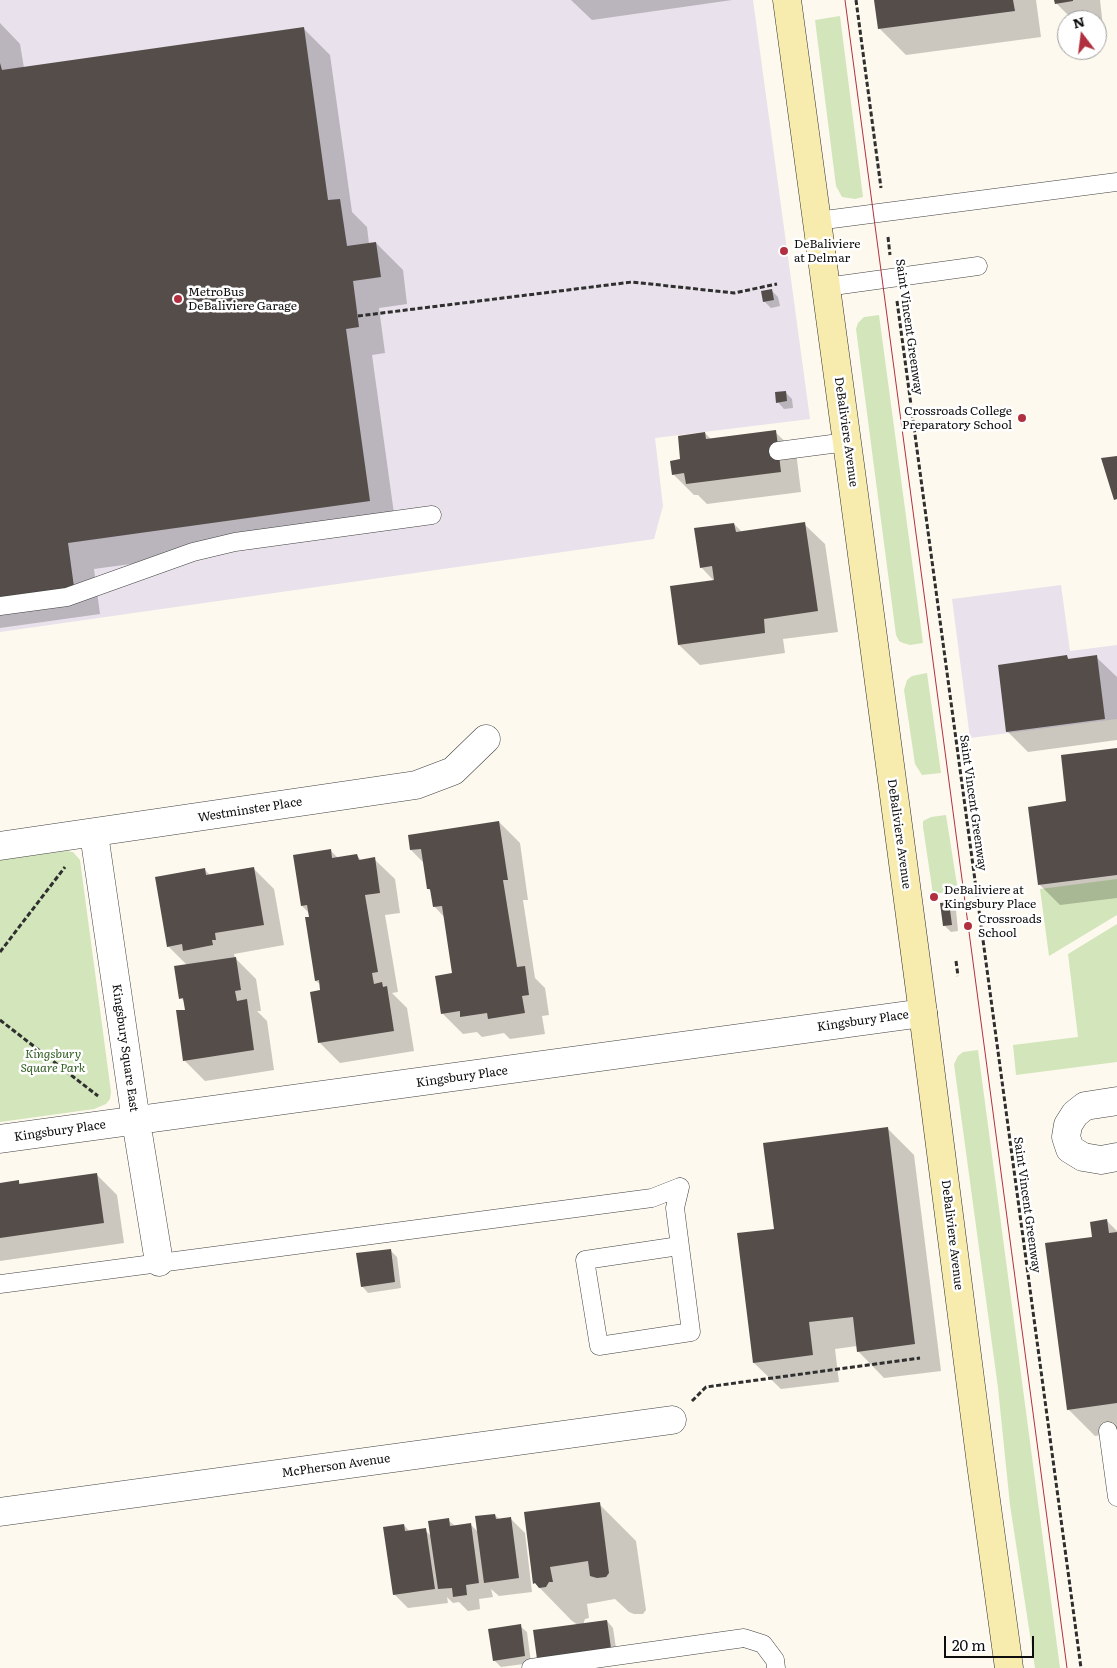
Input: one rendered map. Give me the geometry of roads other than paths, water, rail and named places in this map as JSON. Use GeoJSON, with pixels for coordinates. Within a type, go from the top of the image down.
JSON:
{"type":"FeatureCollection","features":[{"type":"Feature","properties":{"kind":"main road","name":"DeBaliviere Avenue"},"geometry":{"type":"LineString","coordinates":[[787,0],[1009,1668]]}},
{"type":"Feature","properties":{"kind":"street","name":"Westminster Place"},"geometry":{"type":"LineString","coordinates":[[0,846],[94,834],[416,785],[453,771],[486,739]]}},
{"type":"Feature","properties":{"kind":"street","name":"Kingsbury Square East"},"geometry":{"type":"LineString","coordinates":[[94,834],[136,1121],[159,1262]]}},
{"type":"Feature","properties":{"kind":"street","name":"Kingsbury Place"},"geometry":{"type":"LineString","coordinates":[[0,1140],[923,1013]]}},
{"type":"Feature","properties":{"kind":"street"},"geometry":{"type":"LineString","coordinates":[[1117,1101],[1085,1106],[1075,1114],[1068,1125],[1066,1137],[1070,1149],[1083,1157],[1101,1160],[1117,1158]]}},
{"type":"Feature","properties":{"kind":"street","name":"McPherson Avenue"},"geometry":{"type":"LineString","coordinates":[[0,1512],[672,1420]]}},
{"type":"Feature","properties":{"kind":"lane"},"geometry":{"type":"LineString","coordinates":[[817,220],[885,213],[1117,182]]}},
{"type":"Feature","properties":{"kind":"lane"},"geometry":{"type":"LineString","coordinates":[[826,287],[978,266]]}},
{"type":"Feature","properties":{"kind":"lane"},"geometry":{"type":"LineString","coordinates":[[778,451],[847,442]]}},
{"type":"Feature","properties":{"kind":"lane"},"geometry":{"type":"LineString","coordinates":[[0,606],[67,597],[193,552],[235,542],[432,515]]}},
{"type":"Feature","properties":{"kind":"lane"},"geometry":{"type":"LineString","coordinates":[[0,1284],[652,1198],[680,1187],[675,1208],[692,1332],[599,1346],[585,1260],[679,1246]]}},
{"type":"Feature","properties":{"kind":"lane"},"geometry":{"type":"LineString","coordinates":[[1108,1431],[1117,1497]]}},
{"type":"Feature","properties":{"kind":"lane"},"geometry":{"type":"LineString","coordinates":[[531,1668],[744,1638],[762,1644],[775,1660],[776,1668]]}},
{"type":"Feature","properties":{"kind":"tram line"},"geometry":{"type":"LineString","coordinates":[[845,0],[1067,1668]]}},
{"type":"Feature","properties":{"kind":"place","name":"DeBaliviere at Delmar"},"geometry":{"type":"Point","coordinates":[784,251]}},
{"type":"Feature","properties":{"kind":"place","name":"MetroBus DeBaliviere Garage"},"geometry":{"type":"Point","coordinates":[178,299]}},
{"type":"Feature","properties":{"kind":"place","name":"Crossroads College Preparatory School"},"geometry":{"type":"Point","coordinates":[1022,418]}},
{"type":"Feature","properties":{"kind":"place","name":"DeBaliviere at Kingsbury Place"},"geometry":{"type":"Point","coordinates":[934,897]}},
{"type":"Feature","properties":{"kind":"place","name":"Crossroads School"},"geometry":{"type":"Point","coordinates":[968,926]}},
{"type":"Feature","properties":{"kind":"park label","name":"Kingsbury Square Park"},"geometry":{"type":"Point","coordinates":[53,1061]}}]}
